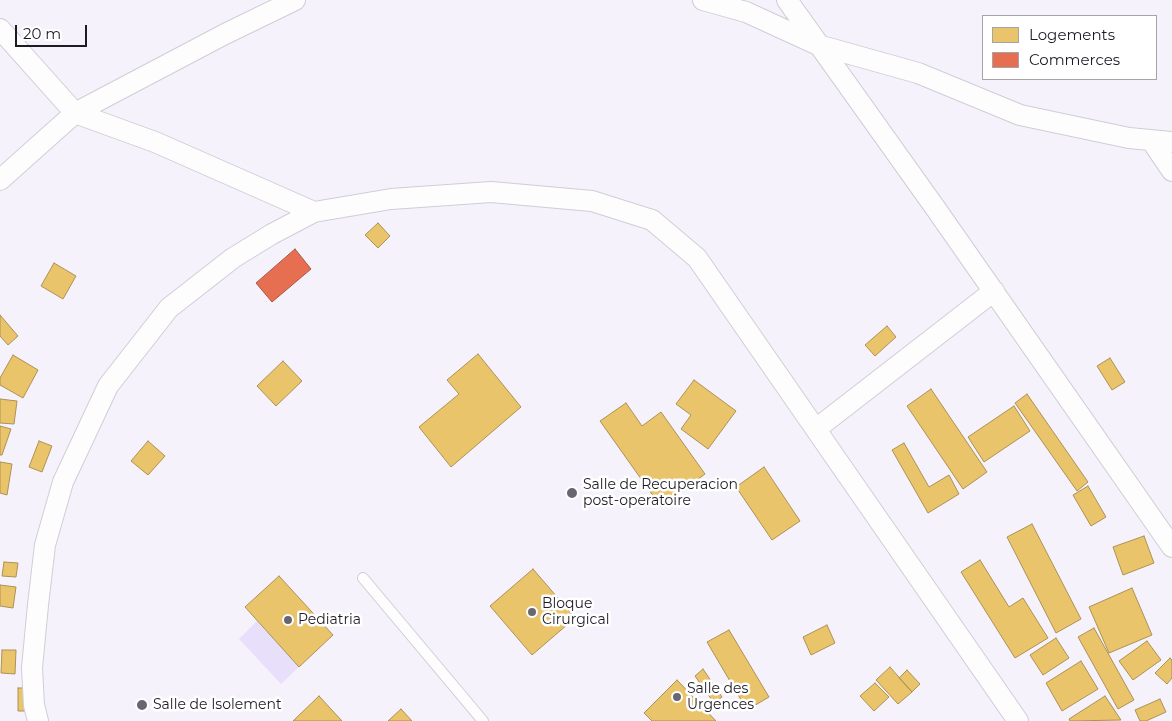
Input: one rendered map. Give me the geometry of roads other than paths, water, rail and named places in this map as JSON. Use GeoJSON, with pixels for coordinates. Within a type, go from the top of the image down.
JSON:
{"type":"FeatureCollection","features":[{"type":"Feature","properties":{"kind":"street"},"geometry":{"type":"LineString","coordinates":[[0,180],[75,113],[225,34],[295,0]]}},
{"type":"Feature","properties":{"kind":"street"},"geometry":{"type":"LineString","coordinates":[[703,0],[746,12],[818,45],[918,73],[1020,115],[1129,138],[1172,142]]}},
{"type":"Feature","properties":{"kind":"street"},"geometry":{"type":"LineString","coordinates":[[786,0],[994,291],[1172,547]]}},
{"type":"Feature","properties":{"kind":"street"},"geometry":{"type":"LineString","coordinates":[[0,29],[75,113],[155,142],[314,212]]}},
{"type":"Feature","properties":{"kind":"street"},"geometry":{"type":"LineString","coordinates":[[1151,140],[1172,171]]}},
{"type":"Feature","properties":{"kind":"street"},"geometry":{"type":"LineString","coordinates":[[38,721],[34,705],[32,668],[45,545],[64,482],[108,386],[169,308],[233,258],[272,234],[314,212],[391,199],[491,192],[592,201],[652,220],[697,258],[1018,721]]}},
{"type":"Feature","properties":{"kind":"street"},"geometry":{"type":"LineString","coordinates":[[816,429],[994,291]]}},
{"type":"Feature","properties":{"kind":"lane"},"geometry":{"type":"LineString","coordinates":[[363,578],[483,721]]}},
{"type":"Feature","properties":{"kind":"place","name":"Salle de Recuperacion post-operatoire"},"geometry":{"type":"Point","coordinates":[572,493]}},
{"type":"Feature","properties":{"kind":"place","name":"Bloque Cirurgical"},"geometry":{"type":"Point","coordinates":[532,612]}},
{"type":"Feature","properties":{"kind":"place","name":"Pediatria"},"geometry":{"type":"Point","coordinates":[288,620]}},
{"type":"Feature","properties":{"kind":"place","name":"Salle des Urgences"},"geometry":{"type":"Point","coordinates":[677,697]}},
{"type":"Feature","properties":{"kind":"place","name":"Salle de Isolement"},"geometry":{"type":"Point","coordinates":[142,705]}}]}
